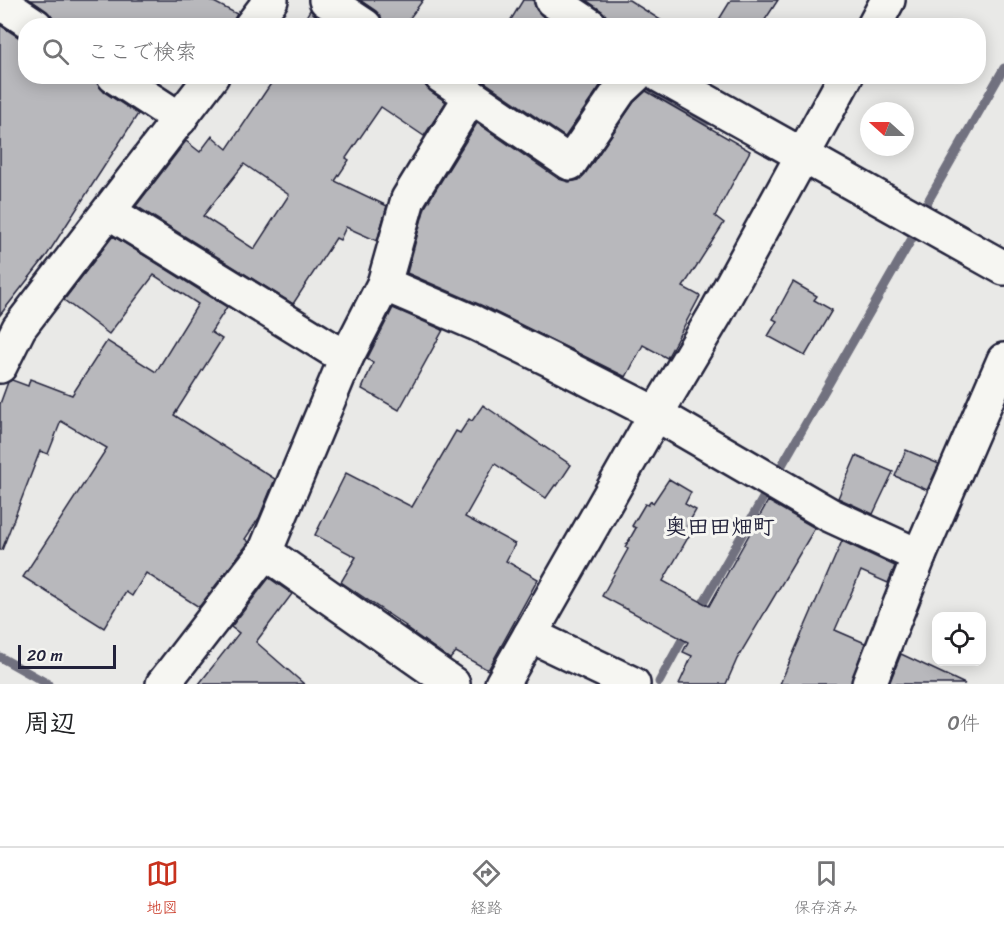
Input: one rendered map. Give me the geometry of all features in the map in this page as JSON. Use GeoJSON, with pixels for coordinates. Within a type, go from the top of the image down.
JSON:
{"type":"FeatureCollection","features":[{"type":"Feature","properties":{"kind":"street"},"geometry":{"type":"LineString","coordinates":[[257,18],[271,0]]}},
{"type":"Feature","properties":{"kind":"street"},"geometry":{"type":"LineString","coordinates":[[326,0],[353,18]]}},
{"type":"Feature","properties":{"kind":"street"},"geometry":{"type":"LineString","coordinates":[[552,0],[579,18]]}},
{"type":"Feature","properties":{"kind":"street"},"geometry":{"type":"LineString","coordinates":[[878,18],[888,0]]}},
{"type":"Feature","properties":{"kind":"street"},"geometry":{"type":"LineString","coordinates":[[0,2],[24,18]]}},
{"type":"Feature","properties":{"kind":"street"},"geometry":{"type":"LineString","coordinates":[[126,84],[180,119]]}},
{"type":"Feature","properties":{"kind":"street"},"geometry":{"type":"LineString","coordinates":[[0,366],[19,328],[206,84]]}},
{"type":"Feature","properties":{"kind":"street"},"geometry":{"type":"LineString","coordinates":[[453,84],[570,163],[626,84]]}},
{"type":"Feature","properties":{"kind":"street"},"geometry":{"type":"LineString","coordinates":[[675,84],[1004,268]]}},
{"type":"Feature","properties":{"kind":"street"},"geometry":{"type":"LineString","coordinates":[[502,684],[715,315],[842,84]]}},
{"type":"Feature","properties":{"kind":"street"},"geometry":{"type":"LineString","coordinates":[[163,684],[265,552],[346,358],[384,284],[408,199],[471,96]]}},
{"type":"Feature","properties":{"kind":"street"},"geometry":{"type":"LineString","coordinates":[[109,212],[346,358]]}},
{"type":"Feature","properties":{"kind":"street"},"geometry":{"type":"LineString","coordinates":[[384,284],[475,323],[656,414],[830,515],[919,556]]}},
{"type":"Feature","properties":{"kind":"street"},"geometry":{"type":"LineString","coordinates":[[869,684],[919,556],[1004,360]]}},
{"type":"Feature","properties":{"kind":"street"},"geometry":{"type":"LineString","coordinates":[[265,552],[453,684]]}},
{"type":"Feature","properties":{"kind":"street"},"geometry":{"type":"LineString","coordinates":[[531,635],[633,684]]}},
{"type":"Feature","properties":{"kind":"building"},"geometry":{"type":"Polygon","coordinates":[[[31,0],[210,0],[237,14],[236,18],[52,18],[47,11],[31,0]]]}},
{"type":"Feature","properties":{"kind":"building"},"geometry":{"type":"Polygon","coordinates":[[[360,0],[423,0],[410,18],[381,18],[376,11],[360,0]]]}},
{"type":"Feature","properties":{"kind":"building"},"geometry":{"type":"Polygon","coordinates":[[[523,0],[533,0],[536,9],[545,18],[512,18],[523,0]]]}},
{"type":"Feature","properties":{"kind":"building"},"geometry":{"type":"Polygon","coordinates":[[[586,0],[629,0],[657,18],[607,18],[602,11],[586,0]]]}},
{"type":"Feature","properties":{"kind":"building"},"geometry":{"type":"Polygon","coordinates":[[[731,0],[778,0],[766,18],[720,18],[731,0]]]}},
{"type":"Feature","properties":{"kind":"building"},"geometry":{"type":"Polygon","coordinates":[[[310,10],[319,18],[306,18],[310,10]]]}},
{"type":"Feature","properties":{"kind":"building"},"geometry":{"type":"Polygon","coordinates":[[[0,25],[18,37],[18,84],[98,84],[104,92],[138,114],[47,255],[0,315],[0,25]]]}},
{"type":"Feature","properties":{"kind":"building"},"geometry":{"type":"Polygon","coordinates":[[[271,84],[425,84],[430,91],[446,102],[424,136],[381,107],[346,158],[349,160],[335,181],[387,206],[377,241],[346,227],[340,240],[336,238],[293,304],[136,206],[186,141],[200,152],[212,136],[227,149],[271,84]],[[244,164],[203,216],[254,249],[289,195],[244,164]]]}},
{"type":"Feature","properties":{"kind":"building"},"geometry":{"type":"Polygon","coordinates":[[[488,84],[601,84],[565,137],[488,84]]]}},
{"type":"Feature","properties":{"kind":"building"},"geometry":{"type":"Polygon","coordinates":[[[646,91],[750,151],[715,216],[724,223],[683,287],[700,296],[667,358],[643,345],[626,377],[483,306],[407,273],[425,207],[477,123],[559,179],[569,182],[579,180],[585,174],[634,102],[646,91]]]}},
{"type":"Feature","properties":{"kind":"building"},"geometry":{"type":"Polygon","coordinates":[[[113,236],[227,307],[211,332],[222,339],[174,415],[275,479],[259,518],[245,539],[249,542],[199,607],[146,573],[132,596],[126,592],[104,628],[23,577],[107,448],[61,421],[48,454],[40,451],[2,550],[0,550],[0,404],[8,382],[12,380],[28,386],[30,379],[72,395],[107,341],[156,372],[198,304],[154,275],[109,334],[64,300],[113,236]]]}},
{"type":"Feature","properties":{"kind":"building"},"geometry":{"type":"Polygon","coordinates":[[[793,282],[817,296],[814,300],[832,310],[805,356],[768,336],[777,321],[773,319],[793,282]]]}},
{"type":"Feature","properties":{"kind":"building"},"geometry":{"type":"Polygon","coordinates":[[[393,308],[443,330],[399,410],[362,389],[373,363],[367,359],[393,308]]]}},
{"type":"Feature","properties":{"kind":"building"},"geometry":{"type":"Polygon","coordinates":[[[483,405],[571,465],[546,498],[495,464],[465,517],[515,544],[506,561],[538,579],[488,670],[456,652],[450,659],[341,582],[356,557],[315,535],[346,473],[412,507],[456,431],[460,433],[469,419],[472,421],[483,405]]]}},
{"type":"Feature","properties":{"kind":"building"},"geometry":{"type":"Polygon","coordinates":[[[906,450],[939,464],[927,490],[895,476],[906,450]]]}},
{"type":"Feature","properties":{"kind":"building"},"geometry":{"type":"Polygon","coordinates":[[[856,456],[893,472],[873,514],[838,498],[856,456]]]}},
{"type":"Feature","properties":{"kind":"building"},"geometry":{"type":"Polygon","coordinates":[[[669,479],[691,492],[685,504],[696,510],[687,526],[693,529],[663,581],[709,606],[768,501],[815,528],[737,659],[726,684],[679,684],[692,656],[683,652],[688,642],[602,596],[628,549],[625,547],[636,528],[632,526],[645,504],[648,505],[651,501],[653,503],[669,479]]]}},
{"type":"Feature","properties":{"kind":"building"},"geometry":{"type":"Polygon","coordinates":[[[842,541],[895,566],[888,583],[861,571],[835,630],[865,643],[851,684],[780,684],[842,541]]]}},
{"type":"Feature","properties":{"kind":"building"},"geometry":{"type":"Polygon","coordinates":[[[269,578],[292,594],[256,642],[304,684],[199,684],[239,633],[231,627],[269,578]]]}},
{"type":"Feature","properties":{"kind":"building"},"geometry":{"type":"Polygon","coordinates":[[[901,654],[965,684],[889,684],[901,654]]]}},
{"type":"Feature","properties":{"kind":"waterway"},"geometry":{"type":"LineString","coordinates":[[932,212],[924,208],[1004,68]]}},
{"type":"Feature","properties":{"kind":"waterway"},"geometry":{"type":"LineString","coordinates":[[642,85],[708,121]]}},
{"type":"Feature","properties":{"kind":"waterway"},"geometry":{"type":"LineString","coordinates":[[778,472],[914,235],[906,230]]}},
{"type":"Feature","properties":{"kind":"waterway"},"geometry":{"type":"LineString","coordinates":[[698,612],[767,491]]}},
{"type":"Feature","properties":{"kind":"waterway"},"geometry":{"type":"LineString","coordinates":[[659,682],[688,629]]}},
{"type":"Feature","properties":{"kind":"waterway"},"geometry":{"type":"LineString","coordinates":[[0,657],[48,684]]}},
{"type":"Feature","properties":{"kind":"district","name":"奥田田畑町"},"geometry":{"type":"Point","coordinates":[720,526]}}]}
